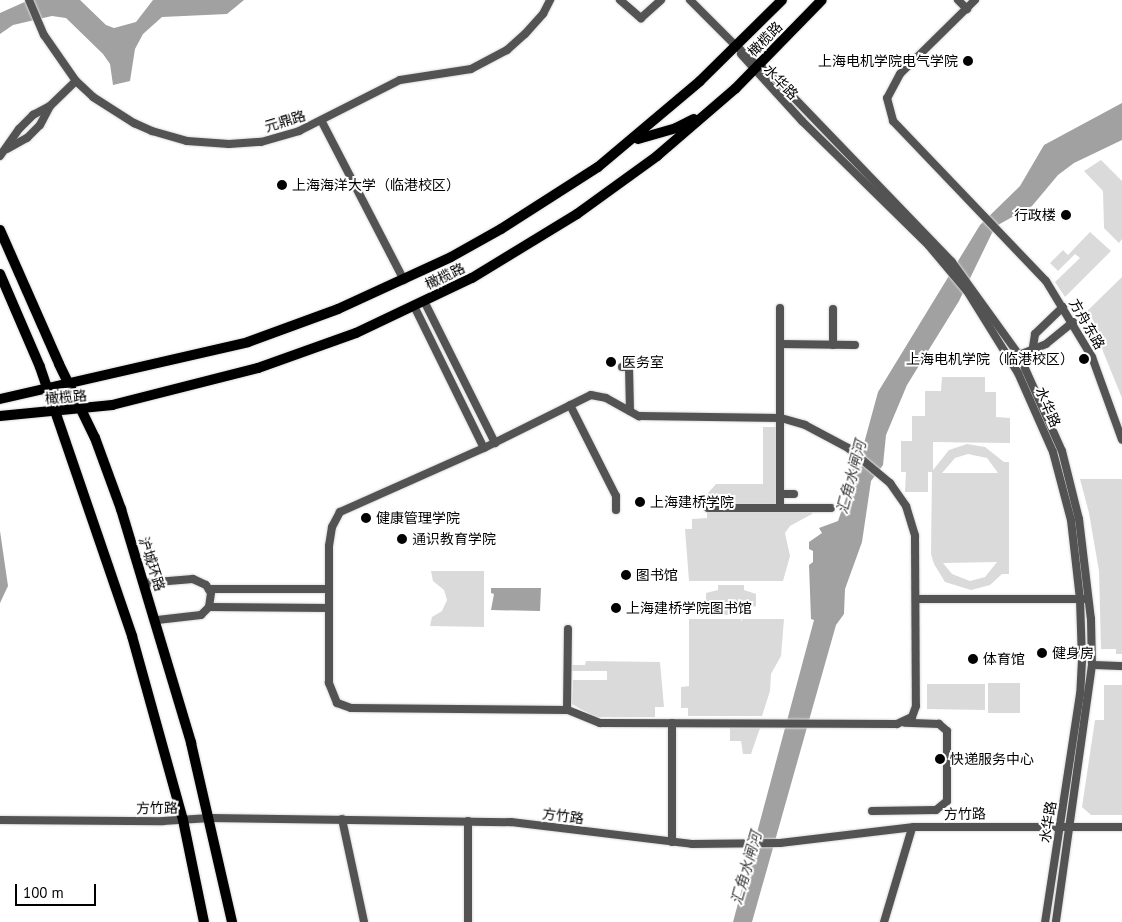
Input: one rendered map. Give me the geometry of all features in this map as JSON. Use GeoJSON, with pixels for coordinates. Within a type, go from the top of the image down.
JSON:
{"type":"FeatureCollection","features":[{"type":"Feature","properties":{"kind":"main road","name":"橄榄路"},"geometry":{"type":"LineString","coordinates":[[0,399],[48,390],[248,342],[338,310],[404,280],[501,229],[598,167],[736,46],[782,0]]}},
{"type":"Feature","properties":{"kind":"main road","name":"橄榄路"},"geometry":{"type":"LineString","coordinates":[[0,416],[82,410],[162,395],[258,368],[356,333],[424,301],[513,255],[577,214],[657,156],[756,68],[822,0]]}},
{"type":"Feature","properties":{"kind":"main road"},"geometry":{"type":"LineString","coordinates":[[627,143],[676,128],[715,106]]}},
{"type":"Feature","properties":{"kind":"main road","name":"沪城环路"},"geometry":{"type":"LineString","coordinates":[[0,230],[82,410],[118,500],[157,620],[210,818],[232,922]]}},
{"type":"Feature","properties":{"kind":"main road"},"geometry":{"type":"LineString","coordinates":[[0,274],[48,390],[132,636],[183,820],[204,922]]}},
{"type":"Feature","properties":{"kind":"street","name":"元鼎路"},"geometry":{"type":"LineString","coordinates":[[29,0],[37,20],[76,81],[93,97],[134,123],[187,140],[220,144],[261,142],[322,122],[400,80],[458,72],[490,60],[525,34],[543,14],[550,0]]}},
{"type":"Feature","properties":{"kind":"street"},"geometry":{"type":"LineString","coordinates":[[620,0],[642,18],[662,0]]}},
{"type":"Feature","properties":{"kind":"street","name":"水华路"},"geometry":{"type":"LineString","coordinates":[[690,0],[950,265],[1019,355],[1043,404],[1067,468],[1079,519],[1089,600],[1092,664],[1071,827],[1056,922]]}},
{"type":"Feature","properties":{"kind":"street"},"geometry":{"type":"LineString","coordinates":[[958,0],[967,9],[976,0]]}},
{"type":"Feature","properties":{"kind":"street","name":"方舟东路"},"geometry":{"type":"LineString","coordinates":[[967,9],[900,74],[887,98],[893,121],[980,209],[1046,281],[1073,322],[1107,391],[1122,440]]}},
{"type":"Feature","properties":{"kind":"street"},"geometry":{"type":"LineString","coordinates":[[0,156],[7,149],[19,129],[33,115],[50,106],[76,81]]}},
{"type":"Feature","properties":{"kind":"street"},"geometry":{"type":"LineString","coordinates":[[7,149],[27,138],[40,125],[50,106]]}},
{"type":"Feature","properties":{"kind":"street"},"geometry":{"type":"LineString","coordinates":[[322,122],[404,280]]}},
{"type":"Feature","properties":{"kind":"street","name":"水华路"},"geometry":{"type":"LineString","coordinates":[[968,288],[1018,373],[1053,452],[1071,520],[1080,599],[1080,694],[1045,922]]}},
{"type":"Feature","properties":{"kind":"street"},"geometry":{"type":"LineString","coordinates":[[424,301],[495,443]]}},
{"type":"Feature","properties":{"kind":"street"},"geometry":{"type":"LineString","coordinates":[[414,306],[484,448]]}},
{"type":"Feature","properties":{"kind":"street"},"geometry":{"type":"LineString","coordinates":[[1033,347],[1035,334],[1063,307]]}},
{"type":"Feature","properties":{"kind":"street"},"geometry":{"type":"LineString","coordinates":[[780,308],[780,508]]}},
{"type":"Feature","properties":{"kind":"street"},"geometry":{"type":"LineString","coordinates":[[833,345],[834,309]]}},
{"type":"Feature","properties":{"kind":"street"},"geometry":{"type":"LineString","coordinates":[[1019,355],[1033,347],[1046,344],[1073,322]]}},
{"type":"Feature","properties":{"kind":"street"},"geometry":{"type":"LineString","coordinates":[[780,344],[855,345]]}},
{"type":"Feature","properties":{"kind":"street"},"geometry":{"type":"LineString","coordinates":[[622,367],[630,367],[630,411]]}},
{"type":"Feature","properties":{"kind":"street"},"geometry":{"type":"LineString","coordinates":[[872,811],[936,810],[947,801],[947,731],[939,724],[905,722],[595,722],[567,710],[341,706],[330,691],[330,535],[336,518],[345,508],[495,443],[570,405],[597,396],[639,416],[780,418],[826,434],[854,452],[897,491],[913,527],[916,599],[915,711],[905,722]]}},
{"type":"Feature","properties":{"kind":"street"},"geometry":{"type":"LineString","coordinates":[[466,410],[476,405]]}},
{"type":"Feature","properties":{"kind":"street"},"geometry":{"type":"LineString","coordinates":[[570,405],[616,496],[616,510]]}},
{"type":"Feature","properties":{"kind":"street"},"geometry":{"type":"LineString","coordinates":[[780,494],[794,494]]}},
{"type":"Feature","properties":{"kind":"street"},"geometry":{"type":"LineString","coordinates":[[708,508],[831,508]]}},
{"type":"Feature","properties":{"kind":"street"},"geometry":{"type":"LineString","coordinates":[[144,583],[193,579],[209,589],[329,590]]}},
{"type":"Feature","properties":{"kind":"street"},"geometry":{"type":"LineString","coordinates":[[209,589],[209,607]]}},
{"type":"Feature","properties":{"kind":"street"},"geometry":{"type":"LineString","coordinates":[[916,599],[1089,600]]}},
{"type":"Feature","properties":{"kind":"street"},"geometry":{"type":"LineString","coordinates":[[157,620],[196,616],[209,607],[329,608]]}},
{"type":"Feature","properties":{"kind":"street"},"geometry":{"type":"LineString","coordinates":[[567,710],[568,629]]}},
{"type":"Feature","properties":{"kind":"street"},"geometry":{"type":"LineString","coordinates":[[1092,664],[1122,666]]}},
{"type":"Feature","properties":{"kind":"street"},"geometry":{"type":"LineString","coordinates":[[672,723],[672,842]]}},
{"type":"Feature","properties":{"kind":"street","name":"方竹路"},"geometry":{"type":"LineString","coordinates":[[0,820],[183,820],[210,818],[511,822],[672,842],[750,844],[780,843],[912,828],[1122,827]]}},
{"type":"Feature","properties":{"kind":"street"},"geometry":{"type":"LineString","coordinates":[[342,819],[364,922]]}},
{"type":"Feature","properties":{"kind":"street"},"geometry":{"type":"LineString","coordinates":[[468,821],[468,922]]}},
{"type":"Feature","properties":{"kind":"street"},"geometry":{"type":"LineString","coordinates":[[884,922],[912,828]]}},
{"type":"Feature","properties":{"kind":"shaded area"},"geometry":{"type":"Polygon","coordinates":[[[1101,160],[1122,181],[1122,239],[1119,243],[1104,228],[1103,191],[1084,171],[1101,160]]]}},
{"type":"Feature","properties":{"kind":"shaded area"},"geometry":{"type":"Polygon","coordinates":[[[1090,232],[1111,251],[1065,297],[1055,282],[1080,258],[1075,254],[1058,271],[1050,263],[1063,250],[1068,255],[1090,232]]]}},
{"type":"Feature","properties":{"kind":"shaded area"},"geometry":{"type":"Polygon","coordinates":[[[1122,277],[1122,398],[1100,344],[1081,317],[1122,277]]]}},
{"type":"Feature","properties":{"kind":"shaded area"},"geometry":{"type":"Polygon","coordinates":[[[942,377],[985,377],[985,392],[996,392],[996,417],[1010,418],[1010,443],[933,442],[933,470],[949,450],[967,444],[985,447],[1004,462],[1009,462],[1009,574],[1002,574],[990,585],[971,590],[945,582],[934,564],[931,554],[932,472],[928,472],[928,492],[905,492],[906,472],[901,472],[901,441],[912,441],[912,416],[925,416],[925,391],[941,391],[942,377]],[[968,454],[955,458],[942,473],[998,473],[987,458],[968,454]],[[997,562],[943,563],[952,574],[970,581],[985,577],[997,562]]]}},
{"type":"Feature","properties":{"kind":"shaded area"},"geometry":{"type":"Polygon","coordinates":[[[763,427],[776,427],[777,504],[709,505],[708,493],[716,484],[763,484],[763,427]]]}},
{"type":"Feature","properties":{"kind":"shaded area"},"geometry":{"type":"Polygon","coordinates":[[[1080,479],[1122,479],[1122,654],[1116,654],[1116,649],[1101,649],[1099,571],[1089,513],[1080,479]]]}},
{"type":"Feature","properties":{"kind":"shaded area"},"geometry":{"type":"Polygon","coordinates":[[[707,510],[812,510],[812,514],[790,526],[785,533],[790,556],[783,581],[689,581],[685,529],[692,529],[692,519],[707,518],[707,510]]]}},
{"type":"Feature","properties":{"kind":"shaded area"},"geometry":{"type":"Polygon","coordinates":[[[431,571],[484,571],[484,627],[430,626],[432,617],[442,611],[447,600],[444,590],[433,581],[431,571]]]}},
{"type":"Feature","properties":{"kind":"shaded area"},"geometry":{"type":"Polygon","coordinates":[[[718,585],[744,585],[744,590],[756,594],[756,606],[743,610],[743,615],[719,615],[719,610],[709,610],[706,607],[706,593],[718,590],[718,585]]]}},
{"type":"Feature","properties":{"kind":"shaded area"},"geometry":{"type":"Polygon","coordinates":[[[689,619],[784,619],[781,656],[771,674],[770,691],[762,716],[688,716],[688,708],[681,708],[681,687],[689,686],[689,619]]]}},
{"type":"Feature","properties":{"kind":"shaded area"},"geometry":{"type":"Polygon","coordinates":[[[586,661],[660,662],[664,707],[655,707],[655,717],[595,717],[572,704],[573,680],[607,680],[607,671],[572,671],[572,665],[585,665],[586,661]]]}},
{"type":"Feature","properties":{"kind":"shaded area"},"geometry":{"type":"Polygon","coordinates":[[[988,683],[1020,683],[1020,713],[988,713],[988,683]]]}},
{"type":"Feature","properties":{"kind":"shaded area"},"geometry":{"type":"Polygon","coordinates":[[[927,684],[985,684],[985,710],[927,709],[927,684]]]}},
{"type":"Feature","properties":{"kind":"shaded area"},"geometry":{"type":"Polygon","coordinates":[[[1104,685],[1122,685],[1122,815],[1091,815],[1082,807],[1095,720],[1104,720],[1104,685]]]}},
{"type":"Feature","properties":{"kind":"shaded area"},"geometry":{"type":"Polygon","coordinates":[[[730,727],[760,728],[751,754],[743,754],[741,741],[730,741],[730,727]]]}},
{"type":"Feature","properties":{"kind":"water"},"geometry":{"type":"Polygon","coordinates":[[[29,0],[80,0],[106,25],[114,28],[136,22],[153,0],[244,0],[227,14],[162,17],[143,34],[135,49],[130,81],[113,85],[110,64],[103,54],[66,18],[52,16],[13,25],[0,34],[0,13],[29,0]]]}},
{"type":"Feature","properties":{"kind":"water","name":"汇角水闸河"},"geometry":{"type":"Polygon","coordinates":[[[1122,103],[1122,140],[1074,163],[1058,175],[1032,206],[998,225],[992,233],[959,301],[907,385],[886,435],[883,465],[871,481],[862,542],[845,589],[844,614],[836,625],[752,922],[733,922],[814,620],[811,619],[809,565],[813,562],[813,551],[809,549],[809,542],[822,533],[819,528],[838,521],[847,495],[850,467],[863,447],[878,392],[980,225],[1020,186],[1044,145],[1122,103]]]}},
{"type":"Feature","properties":{"kind":"water"},"geometry":{"type":"Polygon","coordinates":[[[0,531],[8,586],[0,603],[0,531]]]}},
{"type":"Feature","properties":{"kind":"water"},"geometry":{"type":"Polygon","coordinates":[[[491,588],[541,588],[540,611],[491,610],[494,594],[491,593],[491,588]]]}},
{"type":"Feature","properties":{"kind":"place","name":"上海电机学院电气学院"},"geometry":{"type":"Point","coordinates":[968,61]}},
{"type":"Feature","properties":{"kind":"place","name":"上海海洋大学（临港校区）"},"geometry":{"type":"Point","coordinates":[282,185]}},
{"type":"Feature","properties":{"kind":"place","name":"行政楼"},"geometry":{"type":"Point","coordinates":[1066,215]}},
{"type":"Feature","properties":{"kind":"place","name":"上海电机学院（临港校区）"},"geometry":{"type":"Point","coordinates":[1084,359]}},
{"type":"Feature","properties":{"kind":"place","name":"医务室"},"geometry":{"type":"Point","coordinates":[611,362]}},
{"type":"Feature","properties":{"kind":"place","name":"上海建桥学院"},"geometry":{"type":"Point","coordinates":[640,502]}},
{"type":"Feature","properties":{"kind":"place","name":"健康管理学院"},"geometry":{"type":"Point","coordinates":[366,518]}},
{"type":"Feature","properties":{"kind":"place","name":"通识教育学院"},"geometry":{"type":"Point","coordinates":[402,539]}},
{"type":"Feature","properties":{"kind":"place","name":"图书馆"},"geometry":{"type":"Point","coordinates":[626,575]}},
{"type":"Feature","properties":{"kind":"place","name":"上海建桥学院图书馆"},"geometry":{"type":"Point","coordinates":[616,608]}},
{"type":"Feature","properties":{"kind":"place","name":"健身房"},"geometry":{"type":"Point","coordinates":[1042,653]}},
{"type":"Feature","properties":{"kind":"place","name":"体育馆"},"geometry":{"type":"Point","coordinates":[973,659]}},
{"type":"Feature","properties":{"kind":"place","name":"快递服务中心"},"geometry":{"type":"Point","coordinates":[940,759]}}]}
